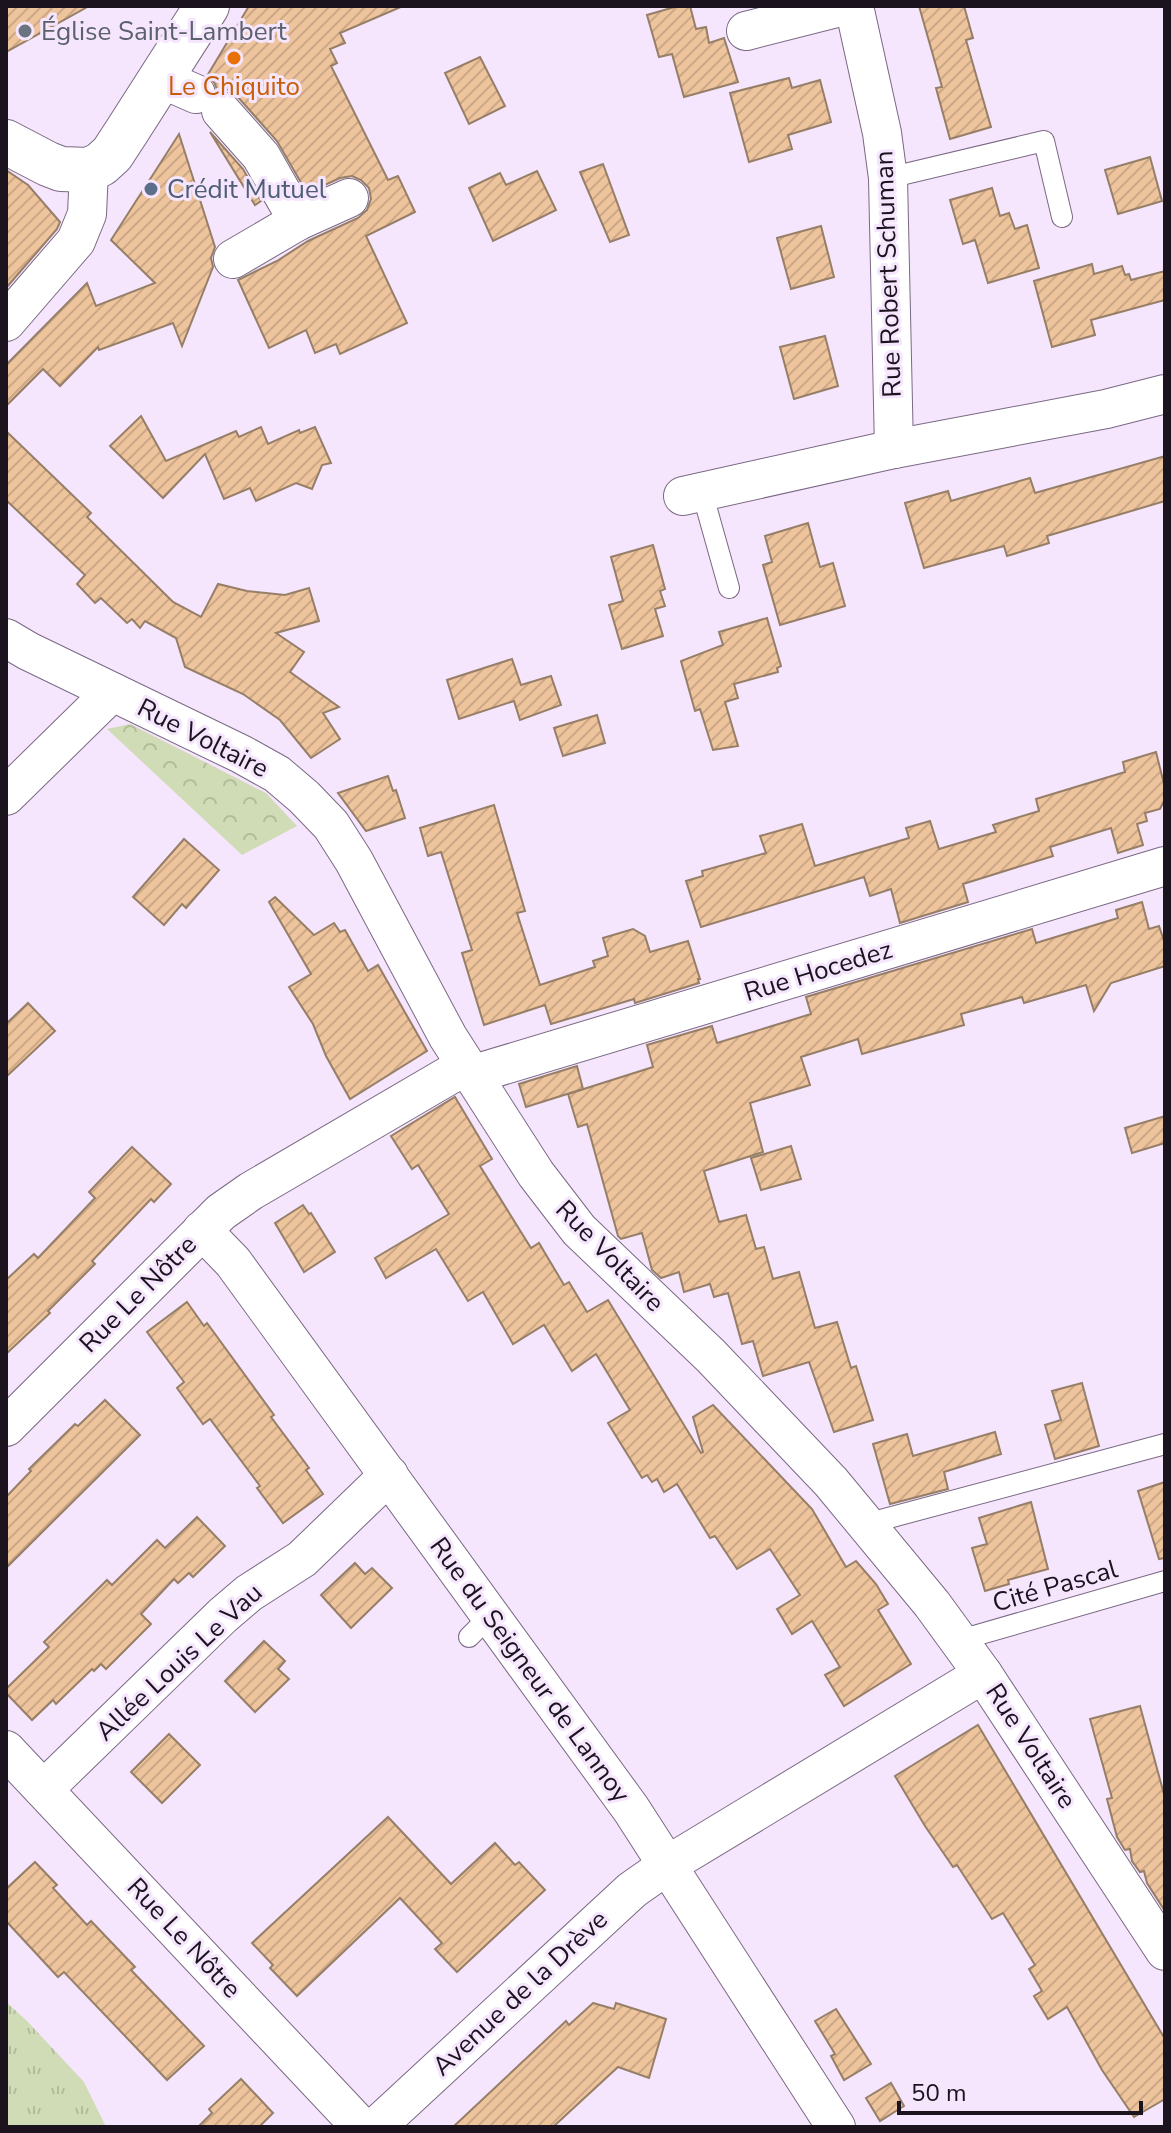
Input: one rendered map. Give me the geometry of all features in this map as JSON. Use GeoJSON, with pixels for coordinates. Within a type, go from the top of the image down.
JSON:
{"type":"FeatureCollection","features":[{"type":"Feature","properties":{"kind":"street"},"geometry":{"type":"LineString","coordinates":[[6,142],[61,169],[89,170],[193,95],[207,6]]}},
{"type":"Feature","properties":{"kind":"street"},"geometry":{"type":"LineString","coordinates":[[746,31],[844,6]]}},
{"type":"Feature","properties":{"kind":"street","name":"Rue Robert Schuman"},"geometry":{"type":"LineString","coordinates":[[854,6],[882,133],[888,178],[894,449]]}},
{"type":"Feature","properties":{"kind":"street"},"geometry":{"type":"LineString","coordinates":[[193,95],[261,156],[298,221]]}},
{"type":"Feature","properties":{"kind":"street"},"geometry":{"type":"LineString","coordinates":[[6,322],[76,241],[87,214],[89,170]]}},
{"type":"Feature","properties":{"kind":"street"},"geometry":{"type":"LineString","coordinates":[[233,259],[298,221],[349,198]]}},
{"type":"Feature","properties":{"kind":"street"},"geometry":{"type":"LineString","coordinates":[[692,494],[894,449],[1106,409],[1165,394]]}},
{"type":"Feature","properties":{"kind":"street","name":"Rue Voltaire"},"geometry":{"type":"LineString","coordinates":[[6,638],[277,774],[318,811],[342,840],[468,1070],[536,1174],[579,1230],[711,1356],[831,1482],[960,1640],[1165,1951]]}},
{"type":"Feature","properties":{"kind":"street"},"geometry":{"type":"LineString","coordinates":[[6,796],[112,692]]}},
{"type":"Feature","properties":{"kind":"street","name":"Rue Hocedez"},"geometry":{"type":"LineString","coordinates":[[202,1230],[242,1196],[468,1070],[1165,866]]}},
{"type":"Feature","properties":{"kind":"street","name":"Rue Le Nôtre"},"geometry":{"type":"LineString","coordinates":[[6,1427],[202,1230]]}},
{"type":"Feature","properties":{"kind":"street","name":"Rue du Seigneur de Lannoy"},"geometry":{"type":"LineString","coordinates":[[202,1230],[233,1262],[389,1475],[479,1626],[669,1864],[836,2127]]}},
{"type":"Feature","properties":{"kind":"street","name":"Allée Louis Le Vau"},"geometry":{"type":"LineString","coordinates":[[44,1789],[222,1616],[249,1593],[302,1559],[389,1475]]}},
{"type":"Feature","properties":{"kind":"street","name":"Avenue de la Drève"},"geometry":{"type":"LineString","coordinates":[[376,2127],[614,1905],[669,1864],[983,1674]]}},
{"type":"Feature","properties":{"kind":"street","name":"Rue Le Nôtre"},"geometry":{"type":"LineString","coordinates":[[6,1750],[361,2127]]}},
{"type":"Feature","properties":{"kind":"lane"},"geometry":{"type":"LineString","coordinates":[[888,178],[1044,141],[1062,217]]}},
{"type":"Feature","properties":{"kind":"lane"},"geometry":{"type":"LineString","coordinates":[[692,494],[729,588]]}},
{"type":"Feature","properties":{"kind":"lane"},"geometry":{"type":"LineString","coordinates":[[866,1524],[1165,1444]]}},
{"type":"Feature","properties":{"kind":"lane","name":"Cité Pascal"},"geometry":{"type":"LineString","coordinates":[[960,1640],[1165,1581]]}},
{"type":"Feature","properties":{"kind":"green space"},"geometry":{"type":"Polygon","coordinates":[[[130,724],[266,793],[297,826],[242,855],[107,729],[130,724]]]}},
{"type":"Feature","properties":{"kind":"green space"},"geometry":{"type":"Polygon","coordinates":[[[6,2002],[84,2082],[106,2127],[6,2127],[6,2002]]]}},
{"type":"Feature","properties":{"kind":"building","name":"Église Saint-Lambert"},"geometry":{"type":"Polygon","coordinates":[[[6,6],[89,6],[6,52],[6,6]]]}},
{"type":"Feature","properties":{"kind":"building"},"geometry":{"type":"Polygon","coordinates":[[[249,6],[403,6],[340,33],[345,43],[330,49],[337,63],[331,66],[388,180],[398,176],[415,212],[366,236],[407,323],[340,354],[336,344],[315,353],[306,330],[269,348],[238,280],[308,241],[358,218],[367,210],[371,199],[369,188],[352,176],[307,193],[277,141],[237,96],[229,90],[217,89],[207,76],[249,6]]]}},
{"type":"Feature","properties":{"kind":"building"},"geometry":{"type":"Polygon","coordinates":[[[678,6],[690,6],[696,29],[706,27],[709,43],[724,38],[738,82],[684,97],[672,54],[659,57],[647,15],[678,6]]]}},
{"type":"Feature","properties":{"kind":"building"},"geometry":{"type":"Polygon","coordinates":[[[919,6],[964,6],[973,38],[966,40],[991,127],[950,139],[936,88],[942,87],[919,6]]]}},
{"type":"Feature","properties":{"kind":"building"},"geometry":{"type":"Polygon","coordinates":[[[480,57],[505,106],[469,124],[445,73],[480,57]]]}},
{"type":"Feature","properties":{"kind":"building"},"geometry":{"type":"Polygon","coordinates":[[[789,78],[792,88],[820,80],[831,122],[788,135],[792,149],[749,162],[730,93],[789,78]]]}},
{"type":"Feature","properties":{"kind":"building"},"geometry":{"type":"Polygon","coordinates":[[[210,132],[243,169],[261,201],[255,205],[210,132]]]}},
{"type":"Feature","properties":{"kind":"building"},"geometry":{"type":"Polygon","coordinates":[[[179,134],[215,247],[211,258],[213,267],[182,346],[173,323],[99,350],[98,347],[60,386],[43,369],[6,406],[6,365],[87,283],[96,306],[155,283],[111,240],[179,134]]]}},
{"type":"Feature","properties":{"kind":"building"},"geometry":{"type":"Polygon","coordinates":[[[1150,157],[1162,201],[1118,214],[1105,170],[1150,157]]]}},
{"type":"Feature","properties":{"kind":"building"},"geometry":{"type":"Polygon","coordinates":[[[603,164],[629,235],[610,242],[580,172],[603,164]]]}},
{"type":"Feature","properties":{"kind":"building"},"geometry":{"type":"Polygon","coordinates":[[[6,170],[28,185],[60,222],[6,288],[6,170]]]}},
{"type":"Feature","properties":{"kind":"building"},"geometry":{"type":"Polygon","coordinates":[[[537,171],[556,210],[493,241],[469,188],[500,173],[506,185],[537,171]]]}},
{"type":"Feature","properties":{"kind":"building"},"geometry":{"type":"Polygon","coordinates":[[[992,188],[1000,216],[1009,213],[1015,229],[1027,225],[1039,268],[988,283],[975,240],[963,244],[950,200],[992,188]]]}},
{"type":"Feature","properties":{"kind":"building"},"geometry":{"type":"Polygon","coordinates":[[[821,226],[834,277],[791,289],[777,238],[821,226]]]}},
{"type":"Feature","properties":{"kind":"building"},"geometry":{"type":"Polygon","coordinates":[[[1092,264],[1094,274],[1122,266],[1131,280],[1165,271],[1165,300],[1091,320],[1095,335],[1052,347],[1034,281],[1092,264]]]}},
{"type":"Feature","properties":{"kind":"building"},"geometry":{"type":"Polygon","coordinates":[[[825,336],[838,386],[794,399],[780,347],[825,336]]]}},
{"type":"Feature","properties":{"kind":"building"},"geometry":{"type":"Polygon","coordinates":[[[141,416],[166,461],[236,431],[239,437],[261,427],[268,444],[299,430],[300,433],[315,427],[331,463],[322,465],[312,489],[296,483],[256,501],[250,488],[224,499],[205,454],[163,498],[110,446],[141,416]]]}},
{"type":"Feature","properties":{"kind":"building"},"geometry":{"type":"Polygon","coordinates":[[[6,431],[91,513],[87,517],[173,602],[201,617],[218,584],[285,595],[309,588],[319,621],[276,633],[304,652],[290,672],[339,707],[323,713],[340,739],[311,758],[280,720],[243,694],[185,667],[176,638],[145,621],[140,628],[132,619],[127,623],[101,598],[95,603],[77,584],[85,575],[6,500],[6,431]]]}},
{"type":"Feature","properties":{"kind":"building"},"geometry":{"type":"Polygon","coordinates":[[[1165,456],[1165,501],[1047,536],[1049,543],[1007,556],[1004,546],[924,568],[905,503],[948,491],[951,501],[1030,478],[1035,493],[1165,456]]]}},
{"type":"Feature","properties":{"kind":"building"},"geometry":{"type":"Polygon","coordinates":[[[808,523],[820,567],[833,563],[845,606],[780,625],[763,565],[772,562],[765,536],[808,523]]]}},
{"type":"Feature","properties":{"kind":"building"},"geometry":{"type":"Polygon","coordinates":[[[653,545],[665,589],[660,591],[665,606],[655,609],[663,636],[622,649],[609,605],[623,601],[611,557],[653,545]]]}},
{"type":"Feature","properties":{"kind":"building"},"geometry":{"type":"Polygon","coordinates":[[[767,618],[781,666],[777,668],[778,672],[734,684],[738,698],[725,702],[738,746],[713,750],[700,709],[695,711],[681,661],[723,645],[719,632],[767,618]]]}},
{"type":"Feature","properties":{"kind":"building"},"geometry":{"type":"Polygon","coordinates":[[[512,659],[521,685],[551,676],[561,705],[520,720],[514,701],[459,719],[447,680],[512,659]]]}},
{"type":"Feature","properties":{"kind":"building"},"geometry":{"type":"Polygon","coordinates":[[[597,715],[605,743],[563,756],[554,728],[597,715]]]}},
{"type":"Feature","properties":{"kind":"building"},"geometry":{"type":"Polygon","coordinates":[[[1156,752],[1165,799],[1160,809],[1145,813],[1147,821],[1137,824],[1143,845],[1118,853],[1111,828],[1050,847],[1053,856],[963,884],[968,902],[900,923],[891,889],[870,896],[864,877],[701,927],[686,881],[703,876],[702,871],[766,853],[760,836],[802,824],[815,866],[909,838],[906,828],[930,821],[939,849],[996,832],[993,825],[1039,811],[1036,799],[1125,772],[1123,762],[1156,752]]]}},
{"type":"Feature","properties":{"kind":"building"},"geometry":{"type":"Polygon","coordinates":[[[388,776],[405,818],[366,831],[338,793],[388,776]]]}},
{"type":"Feature","properties":{"kind":"building"},"geometry":{"type":"Polygon","coordinates":[[[494,805],[525,911],[517,913],[540,985],[595,967],[593,961],[608,956],[603,938],[633,929],[645,936],[650,952],[688,941],[699,983],[551,1024],[545,1005],[484,1025],[462,953],[472,950],[441,852],[428,856],[420,828],[494,805]]]}},
{"type":"Feature","properties":{"kind":"building"},"geometry":{"type":"Polygon","coordinates":[[[184,839],[219,870],[186,908],[182,904],[164,925],[133,897],[184,839]]]}},
{"type":"Feature","properties":{"kind":"building"},"geometry":{"type":"Polygon","coordinates":[[[275,897],[314,935],[334,923],[340,932],[345,930],[368,971],[378,965],[427,1051],[350,1099],[326,1056],[313,1024],[289,987],[311,974],[269,902],[275,897]]]}},
{"type":"Feature","properties":{"kind":"building"},"geometry":{"type":"Polygon","coordinates":[[[1142,902],[1149,929],[1159,926],[1165,944],[1165,966],[1111,983],[1094,1011],[1086,985],[1024,1003],[1022,997],[961,1014],[964,1025],[862,1054],[858,1039],[801,1057],[810,1085],[750,1103],[763,1152],[704,1171],[719,1222],[746,1215],[756,1249],[764,1247],[773,1279],[799,1272],[815,1328],[837,1322],[851,1368],[856,1366],[873,1420],[834,1432],[809,1362],[763,1376],[753,1341],[742,1344],[728,1293],[714,1297],[710,1284],[684,1292],[679,1272],[661,1278],[652,1270],[642,1233],[621,1239],[618,1236],[587,1124],[578,1127],[568,1094],[653,1067],[647,1045],[712,1026],[717,1043],[811,1014],[806,997],[1032,929],[1036,943],[1118,918],[1116,910],[1142,902]]]}},
{"type":"Feature","properties":{"kind":"building"},"geometry":{"type":"Polygon","coordinates":[[[28,1003],[55,1031],[6,1077],[6,1024],[28,1003]]]}},
{"type":"Feature","properties":{"kind":"building"},"geometry":{"type":"Polygon","coordinates":[[[577,1066],[583,1089],[526,1107],[519,1084],[577,1066]]]}},
{"type":"Feature","properties":{"kind":"building"},"geometry":{"type":"Polygon","coordinates":[[[455,1097],[492,1159],[480,1166],[531,1248],[539,1243],[564,1285],[569,1282],[587,1312],[608,1300],[701,1453],[693,1417],[713,1405],[812,1509],[846,1567],[856,1561],[876,1584],[888,1604],[878,1610],[911,1664],[844,1706],[825,1675],[840,1667],[812,1621],[792,1634],[777,1609],[800,1595],[770,1549],[737,1569],[715,1536],[710,1538],[677,1484],[664,1492],[657,1479],[652,1482],[647,1475],[642,1478],[608,1423],[630,1410],[596,1354],[572,1371],[544,1325],[513,1344],[483,1292],[468,1301],[436,1249],[386,1278],[375,1258],[449,1214],[418,1165],[412,1169],[391,1136],[455,1097]]]}},
{"type":"Feature","properties":{"kind":"building"},"geometry":{"type":"Polygon","coordinates":[[[1165,1116],[1165,1143],[1132,1153],[1125,1128],[1165,1116]]]}},
{"type":"Feature","properties":{"kind":"building"},"geometry":{"type":"Polygon","coordinates":[[[791,1146],[801,1179],[761,1190],[751,1158],[791,1146]]]}},
{"type":"Feature","properties":{"kind":"building"},"geometry":{"type":"Polygon","coordinates":[[[132,1147],[171,1184],[154,1202],[151,1199],[92,1261],[95,1264],[48,1311],[50,1313],[6,1354],[6,1280],[34,1254],[38,1258],[95,1198],[89,1192],[132,1147]]]}},
{"type":"Feature","properties":{"kind":"building"},"geometry":{"type":"Polygon","coordinates":[[[303,1205],[335,1252],[304,1272],[275,1223],[303,1205]]]}},
{"type":"Feature","properties":{"kind":"building"},"geometry":{"type":"Polygon","coordinates":[[[187,1302],[204,1326],[207,1323],[274,1415],[271,1417],[309,1468],[306,1470],[323,1494],[283,1523],[257,1488],[260,1486],[210,1419],[203,1424],[177,1388],[184,1382],[147,1332],[187,1302]]]}},
{"type":"Feature","properties":{"kind":"building"},"geometry":{"type":"Polygon","coordinates":[[[1082,1383],[1099,1446],[1055,1459],[1045,1425],[1061,1420],[1052,1391],[1082,1383]]]}},
{"type":"Feature","properties":{"kind":"building"},"geometry":{"type":"Polygon","coordinates":[[[105,1400],[140,1435],[6,1568],[6,1497],[31,1471],[29,1469],[105,1400]]]}},
{"type":"Feature","properties":{"kind":"building"},"geometry":{"type":"Polygon","coordinates":[[[995,1432],[1001,1454],[944,1472],[948,1489],[890,1504],[873,1444],[907,1434],[913,1456],[995,1432]]]}},
{"type":"Feature","properties":{"kind":"building"},"geometry":{"type":"Polygon","coordinates":[[[1165,1482],[1165,1558],[1159,1559],[1138,1491],[1165,1482]]]}},
{"type":"Feature","properties":{"kind":"building"},"geometry":{"type":"Polygon","coordinates":[[[1031,1502],[1048,1569],[1008,1580],[1009,1584],[985,1591],[972,1548],[987,1544],[979,1518],[1031,1502]]]}},
{"type":"Feature","properties":{"kind":"building"},"geometry":{"type":"Polygon","coordinates":[[[197,1517],[225,1546],[193,1577],[189,1573],[178,1583],[174,1579],[141,1614],[151,1624],[106,1669],[101,1664],[94,1671],[92,1669],[56,1704],[53,1700],[32,1720],[6,1693],[6,1689],[49,1647],[44,1642],[107,1580],[112,1585],[157,1540],[165,1548],[197,1517]]]}},
{"type":"Feature","properties":{"kind":"building"},"geometry":{"type":"Polygon","coordinates":[[[355,1563],[365,1574],[372,1568],[392,1588],[351,1628],[321,1595],[355,1563]]]}},
{"type":"Feature","properties":{"kind":"building"},"geometry":{"type":"Polygon","coordinates":[[[264,1641],[285,1661],[278,1669],[289,1679],[255,1712],[225,1681],[264,1641]]]}},
{"type":"Feature","properties":{"kind":"building"},"geometry":{"type":"Polygon","coordinates":[[[1140,1706],[1165,1798],[1165,1911],[1147,1883],[1144,1871],[1140,1872],[1132,1861],[1130,1849],[1125,1850],[1117,1837],[1107,1799],[1112,1798],[1090,1719],[1140,1706]]]}},
{"type":"Feature","properties":{"kind":"building"},"geometry":{"type":"Polygon","coordinates":[[[978,1725],[1165,2039],[1165,2099],[1134,2117],[1102,2070],[1067,2007],[1048,2019],[1034,1996],[1042,1991],[1029,1969],[1035,1965],[1003,1913],[992,1919],[957,1865],[953,1867],[925,1826],[895,1776],[978,1725]]]}},
{"type":"Feature","properties":{"kind":"building"},"geometry":{"type":"Polygon","coordinates":[[[169,1734],[200,1765],[162,1803],[131,1772],[169,1734]]]}},
{"type":"Feature","properties":{"kind":"building"},"geometry":{"type":"Polygon","coordinates":[[[388,1817],[451,1884],[495,1843],[515,1865],[519,1862],[545,1890],[457,1972],[435,1949],[442,1943],[400,1898],[297,1996],[270,1968],[273,1965],[252,1943],[388,1817]]]}},
{"type":"Feature","properties":{"kind":"building"},"geometry":{"type":"Polygon","coordinates":[[[35,1862],[57,1885],[53,1888],[87,1925],[91,1921],[135,1967],[131,1970],[204,2046],[167,2080],[64,1972],[58,1977],[6,1921],[6,1889],[35,1862]]]}},
{"type":"Feature","properties":{"kind":"building"},"geometry":{"type":"Polygon","coordinates":[[[593,2003],[614,2009],[616,2003],[666,2019],[649,2078],[618,2067],[553,2127],[453,2127],[566,2021],[569,2025],[593,2003]]]}},
{"type":"Feature","properties":{"kind":"building"},"geometry":{"type":"Polygon","coordinates":[[[836,2009],[871,2064],[844,2080],[831,2056],[835,2054],[815,2021],[836,2009]]]}},
{"type":"Feature","properties":{"kind":"building"},"geometry":{"type":"Polygon","coordinates":[[[241,2079],[273,2113],[259,2127],[198,2127],[212,2113],[209,2109],[241,2079]]]}},
{"type":"Feature","properties":{"kind":"building"},"geometry":{"type":"Polygon","coordinates":[[[891,2083],[904,2106],[880,2121],[866,2098],[891,2083]]]}},
{"type":"Feature","properties":{"kind":"place","name":"Église Saint-Lambert"},"geometry":{"type":"Point","coordinates":[25,31]}},
{"type":"Feature","properties":{"kind":"place","name":"Le Chiquito"},"geometry":{"type":"Point","coordinates":[234,58]}},
{"type":"Feature","properties":{"kind":"place","name":"Crédit Mutuel"},"geometry":{"type":"Point","coordinates":[151,189]}}]}
